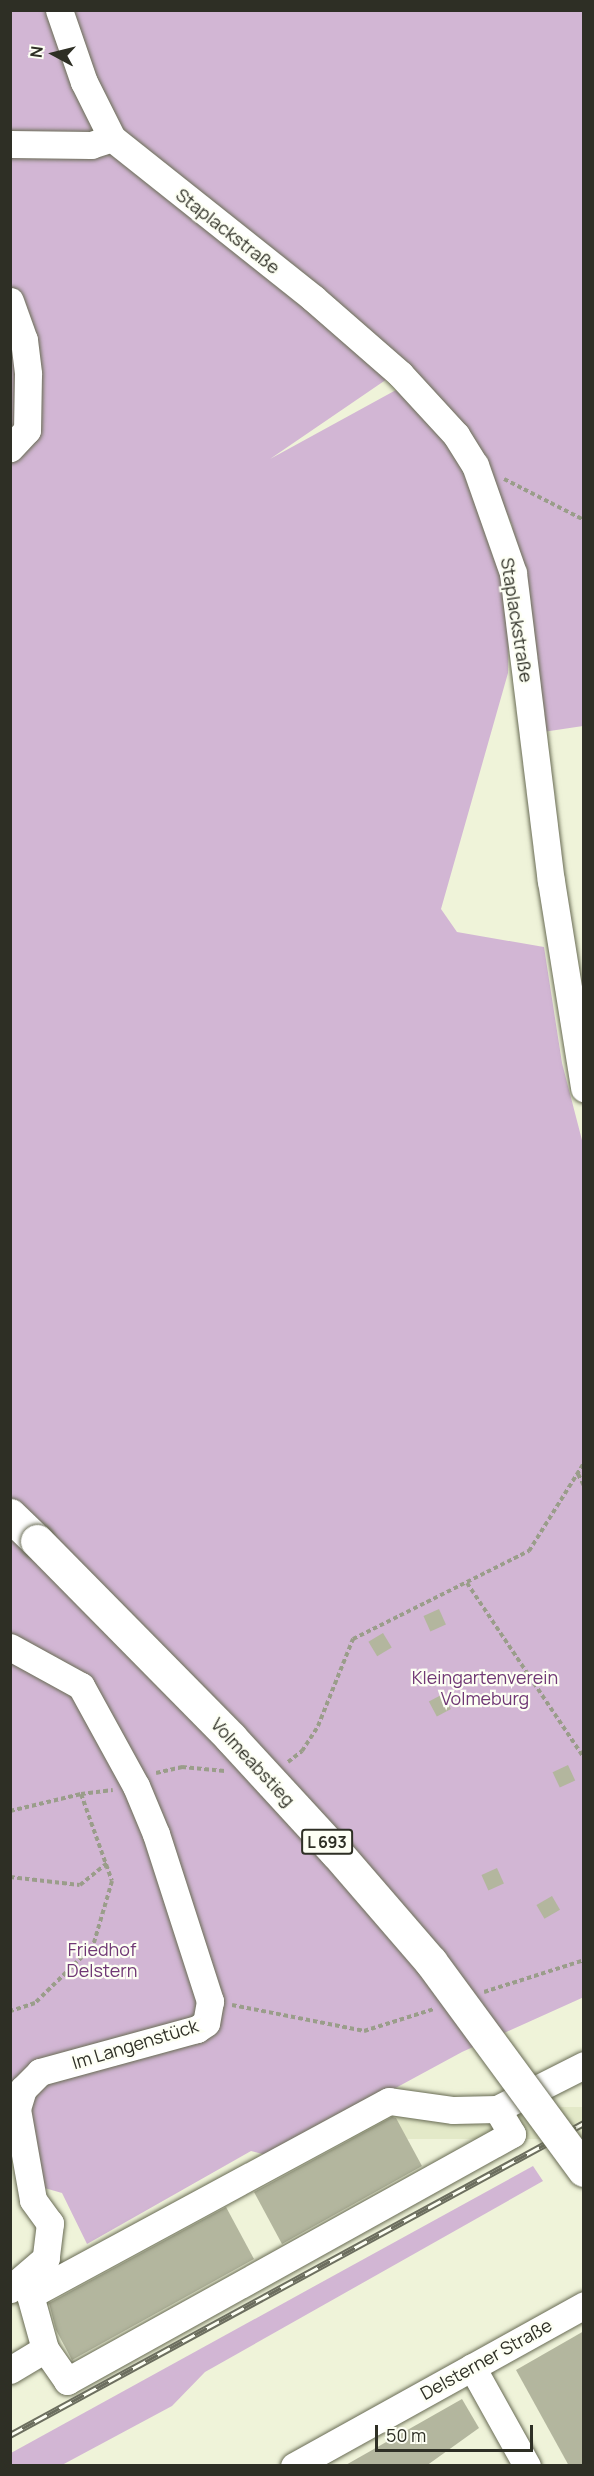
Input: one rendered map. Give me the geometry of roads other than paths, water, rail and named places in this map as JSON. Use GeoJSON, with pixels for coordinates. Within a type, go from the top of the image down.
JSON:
{"type":"FeatureCollection","features":[{"type":"Feature","properties":{"kind":"main road","name":"Volmeabstieg"},"geometry":{"type":"LineString","coordinates":[[10,1515],[231,1738],[344,1860],[431,1962],[584,2170]]}},
{"type":"Feature","properties":{"kind":"street","name":"Staplackstraße"},"geometry":{"type":"LineString","coordinates":[[59,10],[84,82],[112,138],[313,298],[400,374],[456,435],[476,465],[513,573],[552,892],[584,1088]]}},
{"type":"Feature","properties":{"kind":"street"},"geometry":{"type":"LineString","coordinates":[[10,144],[91,146],[112,138]]}},
{"type":"Feature","properties":{"kind":"street"},"geometry":{"type":"LineString","coordinates":[[10,301],[24,340],[28,374],[27,430],[10,448]]}},
{"type":"Feature","properties":{"kind":"street","name":"Im Langenstück"},"geometry":{"type":"LineString","coordinates":[[10,1647],[81,1686],[136,1786],[156,1834],[210,2001],[206,2023],[197,2029],[40,2072],[31,2080],[17,2109],[22,2202],[50,2223],[46,2258],[10,2289]]}},
{"type":"Feature","properties":{"kind":"street"},"geometry":{"type":"LineString","coordinates":[[497,2109],[512,2134],[67,2380],[45,2349],[30,2295],[389,2101],[453,2110],[497,2109],[584,2065]]}},
{"type":"Feature","properties":{"kind":"street","name":"Delsterner Straße"},"geometry":{"type":"LineString","coordinates":[[294,2466],[584,2305]]}},
{"type":"Feature","properties":{"kind":"street"},"geometry":{"type":"LineString","coordinates":[[10,2370],[45,2349]]}},
{"type":"Feature","properties":{"kind":"street"},"geometry":{"type":"LineString","coordinates":[[472,2367],[527,2466]]}},
{"type":"Feature","properties":{"kind":"railway"},"geometry":{"type":"LineString","coordinates":[[10,2435],[584,2123]]}},
{"type":"Feature","properties":{"kind":"park label","name":"Kleingartenverein Volmeburg"},"geometry":{"type":"Point","coordinates":[485,1688]}},
{"type":"Feature","properties":{"kind":"park label","name":"Friedhof Delstern"},"geometry":{"type":"Point","coordinates":[102,1960]}}]}
